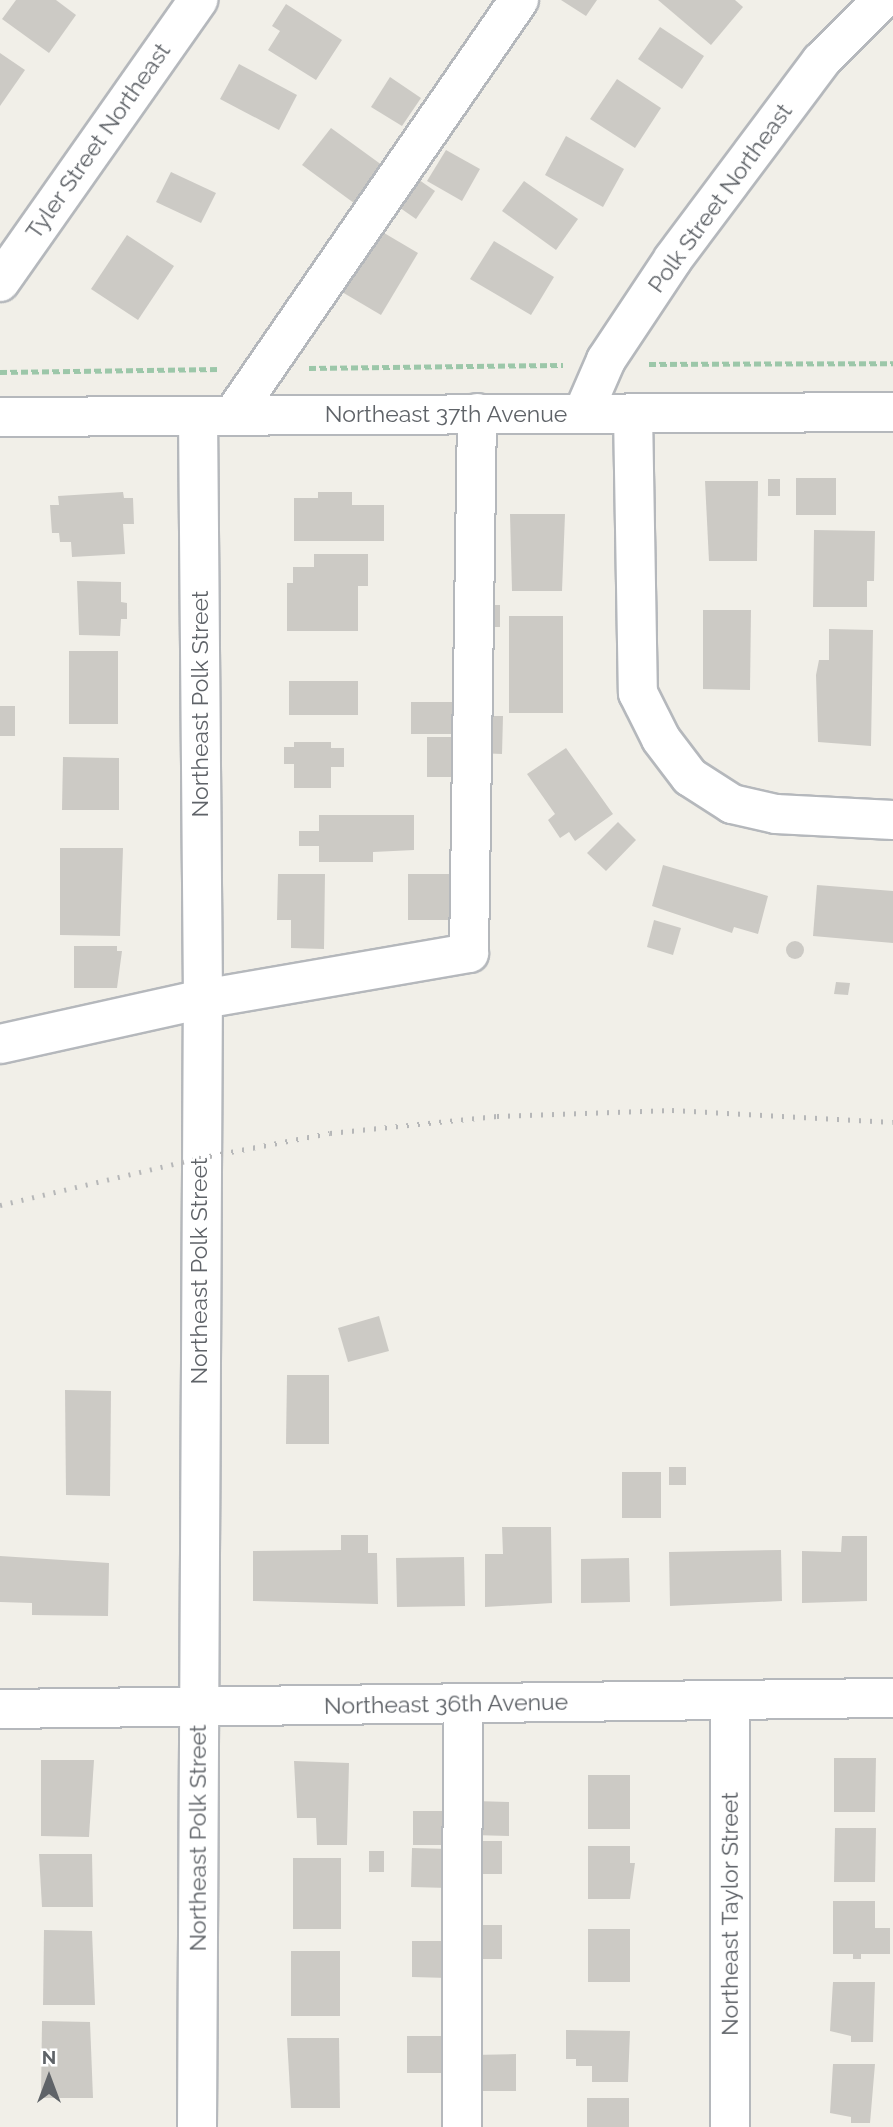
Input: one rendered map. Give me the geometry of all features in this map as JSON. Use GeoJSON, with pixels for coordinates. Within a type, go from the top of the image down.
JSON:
{"type":"FeatureCollection","features":[{"type":"Feature","properties":{"kind":"street","name":"Tyler Street Northeast"},"geometry":{"type":"LineString","coordinates":[[0,282],[198,0]]}},
{"type":"Feature","properties":{"kind":"street"},"geometry":{"type":"LineString","coordinates":[[216,415],[519,0]]}},
{"type":"Feature","properties":{"kind":"street","name":"Polk Street Northeast"},"geometry":{"type":"LineString","coordinates":[[583,413],[606,360],[673,259],[821,61],[882,0]]}},
{"type":"Feature","properties":{"kind":"street","name":"Northeast 37th Avenue"},"geometry":{"type":"LineString","coordinates":[[0,417],[893,412]]}},
{"type":"Feature","properties":{"kind":"street"},"geometry":{"type":"LineString","coordinates":[[0,1044],[203,999],[469,953],[477,413]]}},
{"type":"Feature","properties":{"kind":"street"},"geometry":{"type":"LineString","coordinates":[[633,413],[638,693],[661,739],[690,777],[732,804],[776,814],[893,820]]}},
{"type":"Feature","properties":{"kind":"street","name":"Northeast Polk Street"},"geometry":{"type":"LineString","coordinates":[[197,2127],[203,999],[216,415]]}},
{"type":"Feature","properties":{"kind":"street","name":"Northeast 36th Avenue"},"geometry":{"type":"LineString","coordinates":[[0,1709],[893,1698]]}},
{"type":"Feature","properties":{"kind":"street","name":"Northeast Taylor Street"},"geometry":{"type":"LineString","coordinates":[[730,1700],[730,2127]]}},
{"type":"Feature","properties":{"kind":"street"},"geometry":{"type":"LineString","coordinates":[[461,2127],[463,1703]]}},
{"type":"Feature","properties":{"kind":"path"},"geometry":{"type":"LineString","coordinates":[[639,365],[893,363]]}},
{"type":"Feature","properties":{"kind":"building"},"geometry":{"type":"Polygon","coordinates":[[[16,0],[56,0],[76,15],[49,53],[2,19],[16,0]]]}},
{"type":"Feature","properties":{"kind":"building"},"geometry":{"type":"Polygon","coordinates":[[[561,0],[597,0],[586,16],[561,0]]]}},
{"type":"Feature","properties":{"kind":"building"},"geometry":{"type":"Polygon","coordinates":[[[658,0],[735,0],[743,7],[711,45],[658,0]]]}},
{"type":"Feature","properties":{"kind":"building"},"geometry":{"type":"Polygon","coordinates":[[[286,4],[342,40],[316,80],[268,50],[280,31],[272,26],[286,4]]]}},
{"type":"Feature","properties":{"kind":"building"},"geometry":{"type":"Polygon","coordinates":[[[660,27],[704,56],[682,89],[638,59],[660,27]]]}},
{"type":"Feature","properties":{"kind":"building"},"geometry":{"type":"Polygon","coordinates":[[[0,53],[25,70],[0,106],[0,53]]]}},
{"type":"Feature","properties":{"kind":"building"},"geometry":{"type":"Polygon","coordinates":[[[239,64],[297,95],[279,130],[220,99],[239,64]]]}},
{"type":"Feature","properties":{"kind":"building"},"geometry":{"type":"Polygon","coordinates":[[[390,77],[421,98],[402,126],[371,107],[390,77]]]}},
{"type":"Feature","properties":{"kind":"building"},"geometry":{"type":"Polygon","coordinates":[[[617,79],[661,108],[635,148],[590,119],[617,79]]]}},
{"type":"Feature","properties":{"kind":"building"},"geometry":{"type":"Polygon","coordinates":[[[331,128],[386,168],[358,206],[302,165],[331,128]]]}},
{"type":"Feature","properties":{"kind":"building"},"geometry":{"type":"Polygon","coordinates":[[[566,136],[624,169],[603,207],[545,175],[566,136]]]}},
{"type":"Feature","properties":{"kind":"building"},"geometry":{"type":"Polygon","coordinates":[[[446,150],[480,169],[462,201],[427,181],[446,150]]]}},
{"type":"Feature","properties":{"kind":"building"},"geometry":{"type":"Polygon","coordinates":[[[171,172],[216,193],[201,223],[156,202],[171,172]]]}},
{"type":"Feature","properties":{"kind":"building"},"geometry":{"type":"Polygon","coordinates":[[[412,175],[435,191],[416,219],[393,203],[412,175]]]}},
{"type":"Feature","properties":{"kind":"building"},"geometry":{"type":"Polygon","coordinates":[[[524,181],[578,219],[556,250],[502,211],[524,181]]]}},
{"type":"Feature","properties":{"kind":"building"},"geometry":{"type":"Polygon","coordinates":[[[379,230],[418,253],[381,315],[342,292],[379,230]]]}},
{"type":"Feature","properties":{"kind":"building"},"geometry":{"type":"Polygon","coordinates":[[[127,235],[174,266],[138,320],[91,289],[127,235]]]}},
{"type":"Feature","properties":{"kind":"building"},"geometry":{"type":"Polygon","coordinates":[[[494,241],[554,277],[531,315],[470,279],[494,241]]]}},
{"type":"Feature","properties":{"kind":"building"},"geometry":{"type":"Polygon","coordinates":[[[796,478],[836,478],[836,515],[796,515],[796,478]]]}},
{"type":"Feature","properties":{"kind":"building"},"geometry":{"type":"Polygon","coordinates":[[[768,479],[780,479],[780,496],[768,496],[768,479]]]}},
{"type":"Feature","properties":{"kind":"building"},"geometry":{"type":"Polygon","coordinates":[[[705,481],[758,481],[757,561],[709,561],[705,481]]]}},
{"type":"Feature","properties":{"kind":"building"},"geometry":{"type":"Polygon","coordinates":[[[123,492],[124,498],[133,498],[134,524],[123,524],[125,554],[72,557],[71,542],[60,542],[59,533],[52,533],[50,505],[59,505],[58,496],[123,492]]]}},
{"type":"Feature","properties":{"kind":"building"},"geometry":{"type":"Polygon","coordinates":[[[318,492],[352,492],[352,505],[384,505],[384,541],[294,541],[294,498],[318,498],[318,492]]]}},
{"type":"Feature","properties":{"kind":"building"},"geometry":{"type":"Polygon","coordinates":[[[510,514],[565,514],[562,591],[512,591],[510,514]]]}},
{"type":"Feature","properties":{"kind":"building"},"geometry":{"type":"Polygon","coordinates":[[[814,530],[875,531],[874,581],[867,581],[867,607],[813,607],[814,530]]]}},
{"type":"Feature","properties":{"kind":"building"},"geometry":{"type":"Polygon","coordinates":[[[314,554],[368,554],[368,586],[358,586],[358,631],[287,631],[287,583],[293,583],[293,567],[314,567],[314,554]]]}},
{"type":"Feature","properties":{"kind":"building"},"geometry":{"type":"Polygon","coordinates":[[[77,581],[121,582],[121,602],[127,603],[127,619],[121,619],[120,636],[79,635],[77,581]]]}},
{"type":"Feature","properties":{"kind":"building"},"geometry":{"type":"Polygon","coordinates":[[[487,605],[500,605],[500,627],[487,627],[487,605]]]}},
{"type":"Feature","properties":{"kind":"building"},"geometry":{"type":"Polygon","coordinates":[[[703,610],[751,610],[750,690],[703,689],[703,610]]]}},
{"type":"Feature","properties":{"kind":"building"},"geometry":{"type":"Polygon","coordinates":[[[509,616],[563,616],[563,713],[509,713],[509,616]]]}},
{"type":"Feature","properties":{"kind":"building"},"geometry":{"type":"Polygon","coordinates":[[[829,629],[873,630],[871,746],[818,742],[816,675],[819,660],[829,660],[829,629]]]}},
{"type":"Feature","properties":{"kind":"building"},"geometry":{"type":"Polygon","coordinates":[[[69,651],[118,651],[118,724],[69,724],[69,651]]]}},
{"type":"Feature","properties":{"kind":"building"},"geometry":{"type":"Polygon","coordinates":[[[289,681],[358,681],[358,715],[289,715],[289,681]]]}},
{"type":"Feature","properties":{"kind":"building"},"geometry":{"type":"Polygon","coordinates":[[[411,702],[454,702],[454,734],[411,734],[411,702]]]}},
{"type":"Feature","properties":{"kind":"building"},"geometry":{"type":"Polygon","coordinates":[[[0,706],[15,706],[15,736],[0,736],[0,706]]]}},
{"type":"Feature","properties":{"kind":"building"},"geometry":{"type":"Polygon","coordinates":[[[479,716],[503,716],[502,754],[478,753],[479,716]]]}},
{"type":"Feature","properties":{"kind":"building"},"geometry":{"type":"Polygon","coordinates":[[[427,737],[455,737],[455,777],[427,777],[427,737]]]}},
{"type":"Feature","properties":{"kind":"building"},"geometry":{"type":"Polygon","coordinates":[[[294,742],[331,742],[331,748],[344,748],[344,767],[331,767],[331,788],[294,788],[294,764],[284,764],[284,747],[294,747],[294,742]]]}},
{"type":"Feature","properties":{"kind":"building"},"geometry":{"type":"Polygon","coordinates":[[[566,748],[613,814],[575,841],[569,832],[560,838],[548,820],[555,814],[527,774],[566,748]]]}},
{"type":"Feature","properties":{"kind":"building"},"geometry":{"type":"Polygon","coordinates":[[[63,757],[119,758],[119,810],[62,810],[63,757]]]}},
{"type":"Feature","properties":{"kind":"building"},"geometry":{"type":"Polygon","coordinates":[[[319,815],[414,815],[414,850],[373,852],[373,862],[319,862],[319,846],[299,846],[299,831],[319,831],[319,815]]]}},
{"type":"Feature","properties":{"kind":"building"},"geometry":{"type":"Polygon","coordinates":[[[618,822],[636,840],[606,871],[587,853],[618,822]]]}},
{"type":"Feature","properties":{"kind":"building"},"geometry":{"type":"Polygon","coordinates":[[[60,848],[123,848],[120,936],[60,935],[60,848]]]}},
{"type":"Feature","properties":{"kind":"building"},"geometry":{"type":"Polygon","coordinates":[[[663,865],[768,896],[758,934],[734,927],[732,933],[652,906],[663,865]]]}},
{"type":"Feature","properties":{"kind":"building"},"geometry":{"type":"Polygon","coordinates":[[[278,874],[325,874],[324,949],[291,948],[291,920],[277,920],[278,874]]]}},
{"type":"Feature","properties":{"kind":"building"},"geometry":{"type":"Polygon","coordinates":[[[408,874],[456,874],[456,920],[408,920],[408,874]]]}},
{"type":"Feature","properties":{"kind":"building"},"geometry":{"type":"Polygon","coordinates":[[[817,885],[893,891],[893,943],[813,936],[817,885]]]}},
{"type":"Feature","properties":{"kind":"building"},"geometry":{"type":"Polygon","coordinates":[[[654,920],[681,928],[673,955],[647,947],[654,920]]]}},
{"type":"Feature","properties":{"kind":"building"},"geometry":{"type":"Polygon","coordinates":[[[791,941],[799,941],[804,950],[802,957],[791,959],[786,954],[786,946],[791,941]]]}},
{"type":"Feature","properties":{"kind":"building"},"geometry":{"type":"Polygon","coordinates":[[[74,946],[117,946],[117,951],[122,951],[117,988],[74,988],[74,946]]]}},
{"type":"Feature","properties":{"kind":"building"},"geometry":{"type":"Polygon","coordinates":[[[836,982],[850,983],[848,995],[834,994],[836,982]]]}},
{"type":"Feature","properties":{"kind":"building"},"geometry":{"type":"Polygon","coordinates":[[[379,1316],[389,1351],[348,1362],[338,1328],[379,1316]]]}},
{"type":"Feature","properties":{"kind":"building"},"geometry":{"type":"Polygon","coordinates":[[[287,1375],[329,1375],[329,1444],[286,1444],[287,1375]]]}},
{"type":"Feature","properties":{"kind":"building"},"geometry":{"type":"Polygon","coordinates":[[[65,1390],[111,1391],[110,1496],[66,1495],[65,1390]]]}},
{"type":"Feature","properties":{"kind":"building"},"geometry":{"type":"Polygon","coordinates":[[[669,1467],[686,1467],[686,1485],[669,1485],[669,1467]]]}},
{"type":"Feature","properties":{"kind":"building"},"geometry":{"type":"Polygon","coordinates":[[[622,1472],[661,1472],[661,1518],[622,1518],[622,1472]]]}},
{"type":"Feature","properties":{"kind":"building"},"geometry":{"type":"Polygon","coordinates":[[[502,1527],[551,1527],[552,1603],[485,1607],[485,1554],[503,1554],[502,1527]]]}},
{"type":"Feature","properties":{"kind":"building"},"geometry":{"type":"Polygon","coordinates":[[[341,1535],[368,1535],[368,1553],[377,1553],[378,1604],[253,1601],[253,1551],[341,1550],[341,1535]]]}},
{"type":"Feature","properties":{"kind":"building"},"geometry":{"type":"Polygon","coordinates":[[[842,1536],[867,1536],[867,1601],[802,1603],[802,1551],[841,1552],[842,1536]]]}},
{"type":"Feature","properties":{"kind":"building"},"geometry":{"type":"Polygon","coordinates":[[[781,1550],[782,1601],[670,1606],[669,1552],[781,1550]]]}},
{"type":"Feature","properties":{"kind":"building"},"geometry":{"type":"Polygon","coordinates":[[[0,1556],[109,1563],[108,1616],[32,1615],[32,1603],[0,1602],[0,1556]]]}},
{"type":"Feature","properties":{"kind":"building"},"geometry":{"type":"Polygon","coordinates":[[[464,1557],[465,1606],[397,1607],[396,1558],[464,1557]]]}},
{"type":"Feature","properties":{"kind":"building"},"geometry":{"type":"Polygon","coordinates":[[[629,1558],[630,1602],[581,1603],[581,1559],[629,1558]]]}},
{"type":"Feature","properties":{"kind":"building"},"geometry":{"type":"Polygon","coordinates":[[[834,1758],[876,1758],[875,1812],[834,1812],[834,1758]]]}},
{"type":"Feature","properties":{"kind":"building"},"geometry":{"type":"Polygon","coordinates":[[[41,1760],[94,1760],[89,1837],[41,1836],[41,1760]]]}},
{"type":"Feature","properties":{"kind":"building"},"geometry":{"type":"Polygon","coordinates":[[[294,1761],[349,1763],[347,1845],[317,1845],[316,1818],[297,1818],[294,1761]]]}},
{"type":"Feature","properties":{"kind":"building"},"geometry":{"type":"Polygon","coordinates":[[[588,1775],[630,1775],[630,1829],[588,1829],[588,1775]]]}},
{"type":"Feature","properties":{"kind":"building"},"geometry":{"type":"Polygon","coordinates":[[[474,1801],[509,1802],[509,1836],[473,1835],[474,1801]]]}},
{"type":"Feature","properties":{"kind":"building"},"geometry":{"type":"Polygon","coordinates":[[[413,1811],[448,1811],[448,1845],[413,1845],[413,1811]]]}},
{"type":"Feature","properties":{"kind":"building"},"geometry":{"type":"Polygon","coordinates":[[[835,1828],[876,1828],[875,1882],[834,1882],[835,1828]]]}},
{"type":"Feature","properties":{"kind":"building"},"geometry":{"type":"Polygon","coordinates":[[[474,1841],[502,1841],[502,1874],[473,1874],[474,1841]]]}},
{"type":"Feature","properties":{"kind":"building"},"geometry":{"type":"Polygon","coordinates":[[[588,1846],[630,1846],[630,1863],[635,1863],[630,1899],[588,1899],[588,1846]]]}},
{"type":"Feature","properties":{"kind":"building"},"geometry":{"type":"Polygon","coordinates":[[[412,1848],[450,1849],[449,1888],[411,1887],[412,1848]]]}},
{"type":"Feature","properties":{"kind":"building"},"geometry":{"type":"Polygon","coordinates":[[[369,1851],[384,1851],[384,1872],[369,1872],[369,1851]]]}},
{"type":"Feature","properties":{"kind":"building"},"geometry":{"type":"Polygon","coordinates":[[[39,1854],[92,1854],[93,1907],[42,1907],[39,1854]]]}},
{"type":"Feature","properties":{"kind":"building"},"geometry":{"type":"Polygon","coordinates":[[[293,1858],[341,1858],[341,1929],[293,1929],[293,1858]]]}},
{"type":"Feature","properties":{"kind":"building"},"geometry":{"type":"Polygon","coordinates":[[[833,1901],[875,1901],[875,1928],[890,1928],[890,1954],[861,1954],[861,1959],[853,1959],[853,1954],[833,1954],[833,1901]]]}},
{"type":"Feature","properties":{"kind":"building"},"geometry":{"type":"Polygon","coordinates":[[[474,1925],[502,1925],[502,1959],[474,1959],[474,1925]]]}},
{"type":"Feature","properties":{"kind":"building"},"geometry":{"type":"Polygon","coordinates":[[[588,1929],[630,1929],[630,1982],[588,1982],[588,1929]]]}},
{"type":"Feature","properties":{"kind":"building"},"geometry":{"type":"Polygon","coordinates":[[[44,1930],[92,1931],[95,2005],[43,2005],[44,1930]]]}},
{"type":"Feature","properties":{"kind":"building"},"geometry":{"type":"Polygon","coordinates":[[[412,1941],[448,1941],[448,1978],[412,1977],[412,1941]]]}},
{"type":"Feature","properties":{"kind":"building"},"geometry":{"type":"Polygon","coordinates":[[[291,1951],[340,1951],[340,2016],[291,2016],[291,1951]]]}},
{"type":"Feature","properties":{"kind":"building"},"geometry":{"type":"Polygon","coordinates":[[[833,1982],[875,1982],[873,2042],[851,2042],[851,2036],[830,2031],[833,1982]]]}},
{"type":"Feature","properties":{"kind":"building"},"geometry":{"type":"Polygon","coordinates":[[[42,2021],[90,2022],[93,2098],[41,2098],[42,2021]]]}},
{"type":"Feature","properties":{"kind":"building"},"geometry":{"type":"Polygon","coordinates":[[[566,2030],[630,2031],[628,2082],[592,2082],[592,2066],[576,2066],[576,2059],[566,2059],[566,2030]]]}},
{"type":"Feature","properties":{"kind":"building"},"geometry":{"type":"Polygon","coordinates":[[[407,2036],[448,2036],[448,2073],[407,2073],[407,2036]]]}},
{"type":"Feature","properties":{"kind":"building"},"geometry":{"type":"Polygon","coordinates":[[[287,2038],[339,2038],[340,2108],[291,2108],[287,2038]]]}},
{"type":"Feature","properties":{"kind":"building"},"geometry":{"type":"Polygon","coordinates":[[[516,2054],[516,2091],[473,2091],[473,2055],[516,2054]]]}},
{"type":"Feature","properties":{"kind":"building"},"geometry":{"type":"Polygon","coordinates":[[[833,2064],[875,2064],[870,2123],[851,2123],[851,2117],[830,2113],[833,2064]]]}},
{"type":"Feature","properties":{"kind":"building"},"geometry":{"type":"Polygon","coordinates":[[[587,2098],[629,2098],[629,2127],[587,2127],[587,2098]]]}},
{"type":"Feature","properties":{"kind":"railway"},"geometry":{"type":"LineString","coordinates":[[0,1205],[199,1158],[330,1133],[497,1116],[672,1110],[893,1122]]}}]}
